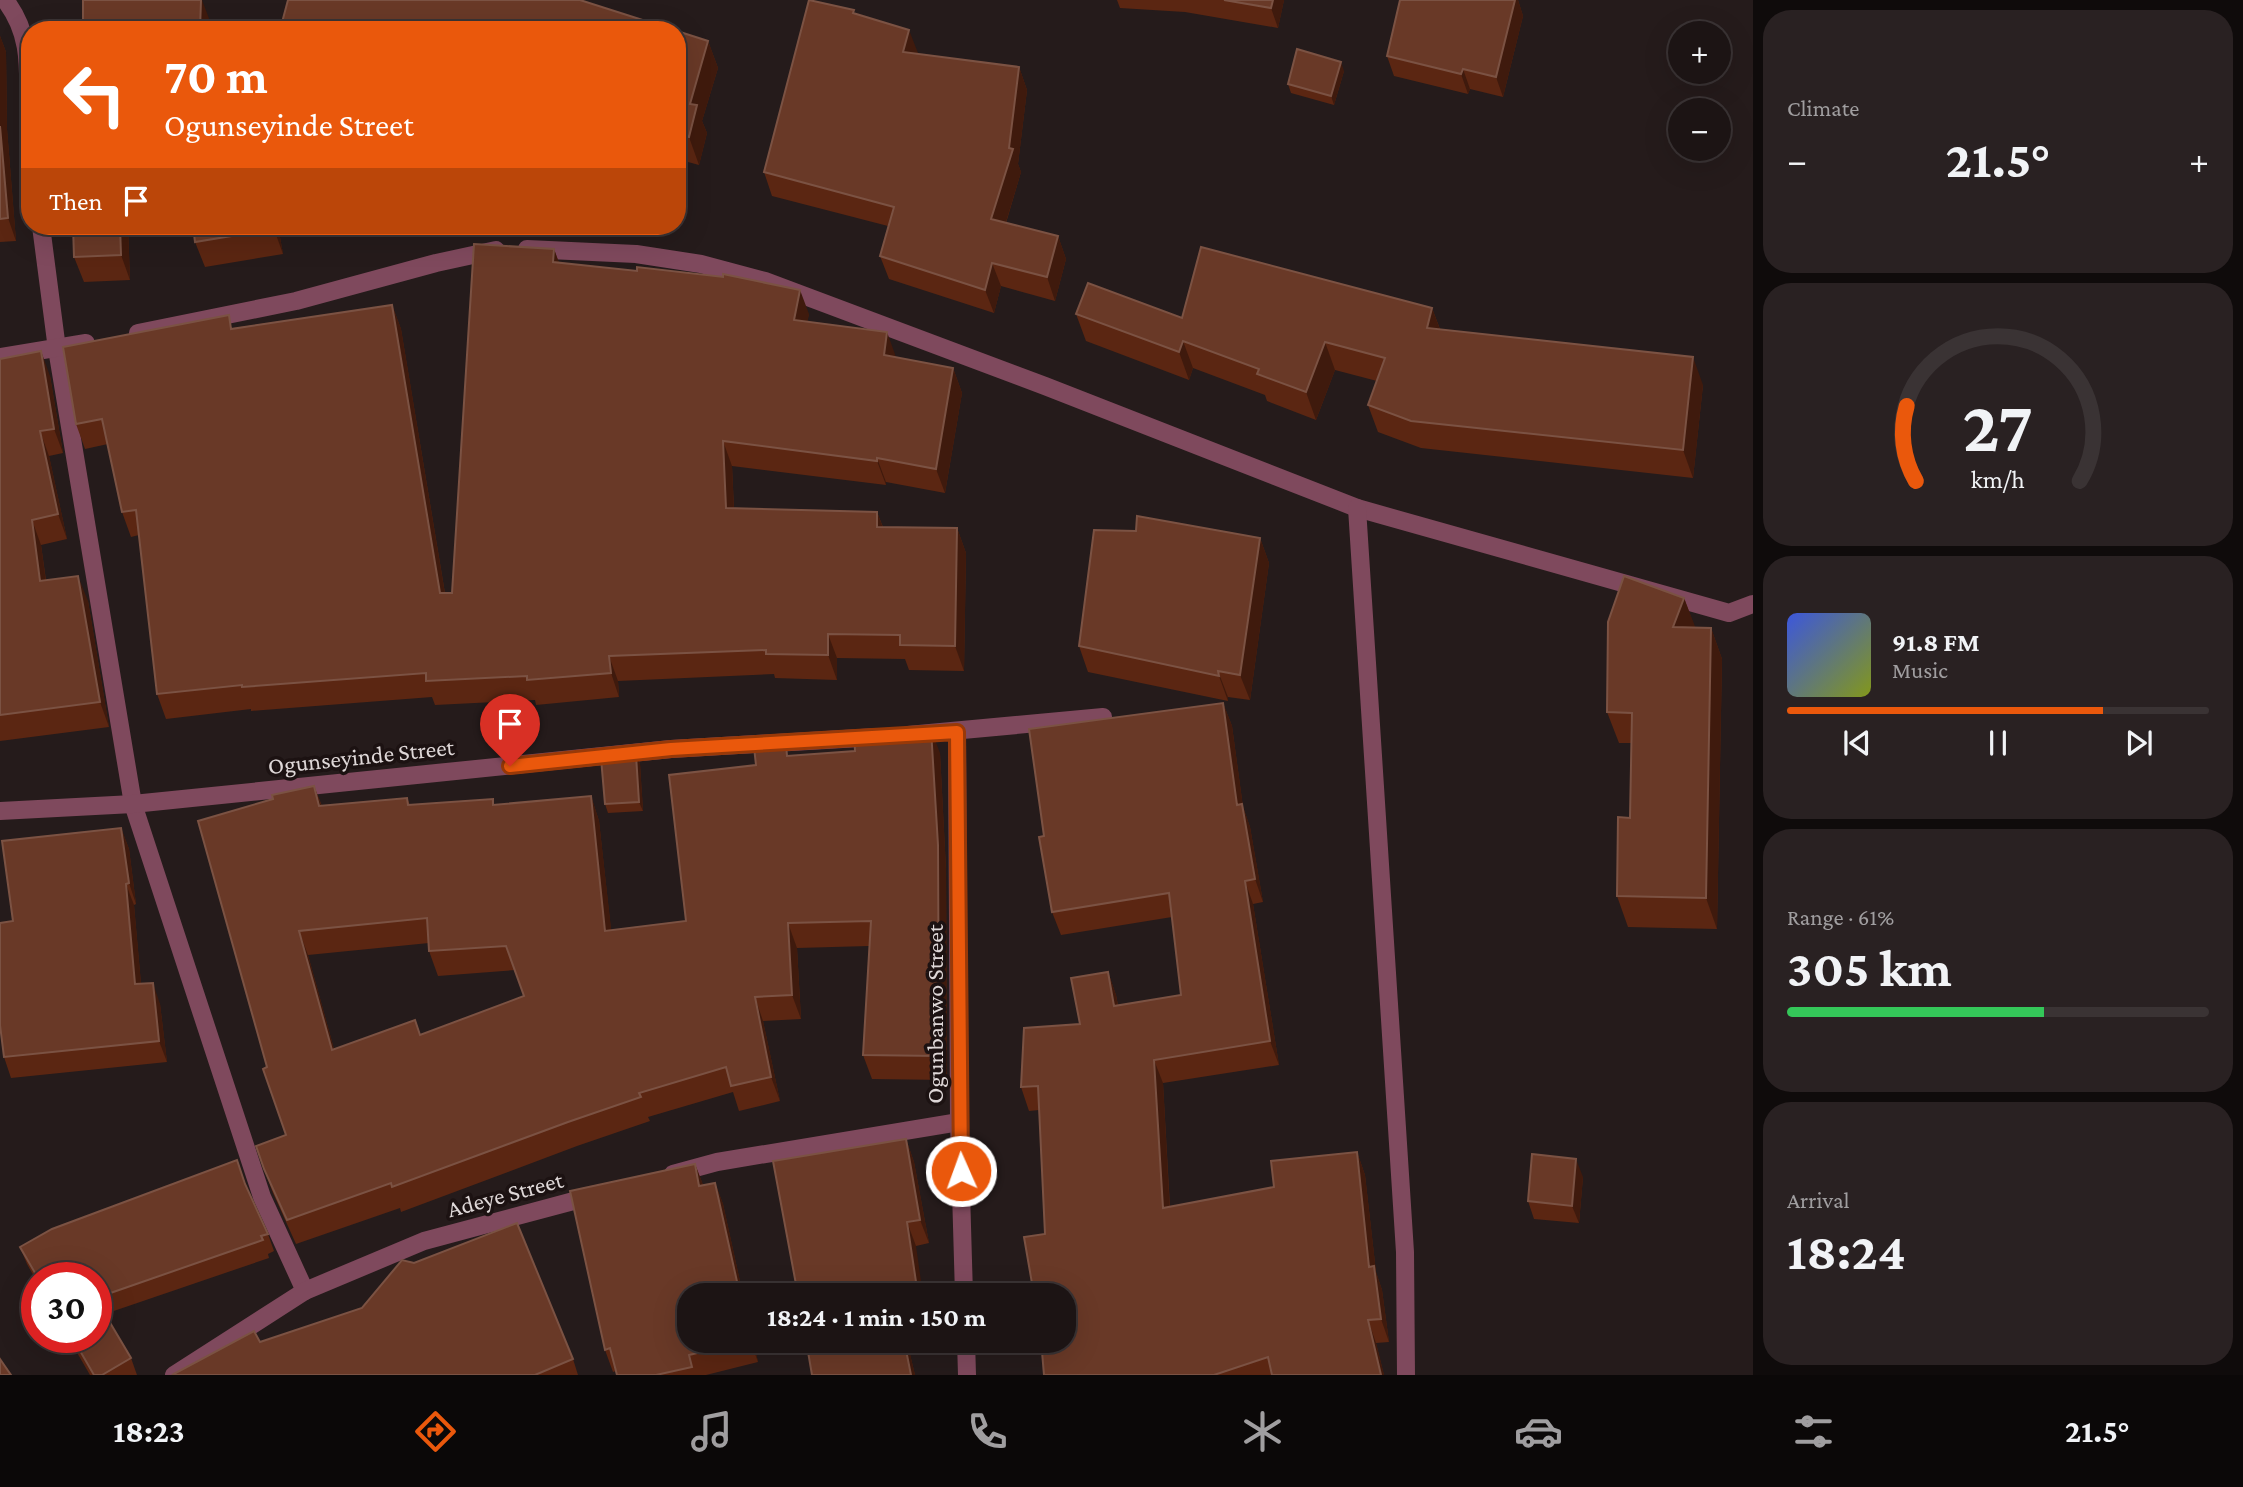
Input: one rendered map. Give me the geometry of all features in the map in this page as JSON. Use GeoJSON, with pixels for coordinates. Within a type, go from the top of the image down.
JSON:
{"type":"FeatureCollection","features":[{"type":"Feature","properties":{"kind":"street"},"geometry":{"type":"LineString","coordinates":[[5,0],[21,28]]}},
{"type":"Feature","properties":{"kind":"street"},"geometry":{"type":"LineString","coordinates":[[42,235],[57,349],[133,804],[262,1198],[305,1291]]}},
{"type":"Feature","properties":{"kind":"street"},"geometry":{"type":"LineString","coordinates":[[0,357],[57,349],[296,300],[436,263],[499,250],[561,249],[636,254],[701,264],[765,281],[1045,386],[1357,508],[1729,613],[1753,604]]}},
{"type":"Feature","properties":{"kind":"street"},"geometry":{"type":"LineString","coordinates":[[1357,508],[1405,1252],[1406,1375]]}},
{"type":"Feature","properties":{"kind":"street","name":"Ogunseyinde Street"},"geometry":{"type":"LineString","coordinates":[[0,811],[133,804],[671,749],[957,732],[1103,717]]}},
{"type":"Feature","properties":{"kind":"street","name":"Ogunbanwo Street"},"geometry":{"type":"LineString","coordinates":[[957,732],[959,1122],[964,1283]]}},
{"type":"Feature","properties":{"kind":"street"},"geometry":{"type":"LineString","coordinates":[[651,1180],[717,1162],[959,1122]]}},
{"type":"Feature","properties":{"kind":"street","name":"Adeye Street"},"geometry":{"type":"LineString","coordinates":[[174,1375],[305,1291],[424,1241],[611,1191]]}},
{"type":"Feature","properties":{"kind":"street"},"geometry":{"type":"LineString","coordinates":[[966,1353],[967,1375]]}},
{"type":"Feature","properties":{"kind":"building"},"geometry":{"type":"Polygon","coordinates":[[[83,0],[201,0],[200,21],[83,21],[83,0]]]}},
{"type":"Feature","properties":{"kind":"building"},"geometry":{"type":"Polygon","coordinates":[[[288,0],[580,0],[646,21],[282,21],[288,0]]]}},
{"type":"Feature","properties":{"kind":"building"},"geometry":{"type":"Polygon","coordinates":[[[809,0],[854,10],[853,13],[909,30],[903,52],[1019,67],[1009,148],[1013,149],[991,219],[1058,236],[1047,277],[992,263],[985,290],[880,256],[894,207],[764,172],[809,0]]]}},
{"type":"Feature","properties":{"kind":"building"},"geometry":{"type":"Polygon","coordinates":[[[1224,0],[1273,0],[1271,8],[1224,0]]]}},
{"type":"Feature","properties":{"kind":"building"},"geometry":{"type":"Polygon","coordinates":[[[1400,0],[1515,0],[1496,77],[1463,69],[1461,74],[1387,56],[1400,0]]]}},
{"type":"Feature","properties":{"kind":"building"},"geometry":{"type":"Polygon","coordinates":[[[686,34],[708,41],[690,104],[697,105],[689,137],[686,136],[686,34]]]}},
{"type":"Feature","properties":{"kind":"building"},"geometry":{"type":"Polygon","coordinates":[[[1297,49],[1341,62],[1331,96],[1288,84],[1297,49]]]}},
{"type":"Feature","properties":{"kind":"building"},"geometry":{"type":"Polygon","coordinates":[[[0,126],[8,218],[0,219],[0,126]]]}},
{"type":"Feature","properties":{"kind":"building"},"geometry":{"type":"Polygon","coordinates":[[[73,235],[120,235],[121,255],[74,257],[73,235]]]}},
{"type":"Feature","properties":{"kind":"building"},"geometry":{"type":"Polygon","coordinates":[[[194,235],[238,235],[195,242],[194,235]]]}},
{"type":"Feature","properties":{"kind":"building"},"geometry":{"type":"Polygon","coordinates":[[[474,244],[554,249],[553,262],[637,271],[637,267],[723,277],[723,274],[800,290],[794,320],[887,332],[884,355],[953,368],[936,469],[877,458],[877,461],[723,441],[726,508],[877,512],[877,527],[957,528],[955,646],[900,645],[900,635],[828,634],[828,655],[766,654],[766,650],[609,656],[611,673],[527,680],[527,676],[426,681],[426,673],[242,685],[157,694],[136,510],[122,512],[102,419],[76,424],[63,347],[229,315],[231,329],[392,305],[440,593],[452,593],[474,244]]]}},
{"type":"Feature","properties":{"kind":"building"},"geometry":{"type":"Polygon","coordinates":[[[1201,247],[1432,308],[1427,328],[1693,357],[1683,450],[1411,421],[1368,405],[1385,358],[1325,342],[1306,392],[1257,374],[1259,369],[1183,341],[1179,352],[1076,314],[1088,283],[1182,318],[1201,247]]]}},
{"type":"Feature","properties":{"kind":"building"},"geometry":{"type":"Polygon","coordinates":[[[41,351],[54,429],[40,431],[58,514],[32,520],[40,581],[78,576],[100,702],[0,715],[0,359],[41,351]]]}},
{"type":"Feature","properties":{"kind":"building"},"geometry":{"type":"Polygon","coordinates":[[[1137,516],[1260,538],[1240,675],[1218,671],[1219,676],[1079,646],[1094,530],[1136,531],[1137,516]]]}},
{"type":"Feature","properties":{"kind":"building"},"geometry":{"type":"Polygon","coordinates":[[[1624,576],[1684,598],[1673,627],[1711,628],[1706,898],[1617,896],[1618,817],[1630,818],[1632,713],[1607,712],[1608,622],[1624,576]]]}},
{"type":"Feature","properties":{"kind":"building"},"geometry":{"type":"Polygon","coordinates":[[[1223,703],[1237,805],[1242,804],[1255,879],[1245,881],[1270,1041],[1154,1060],[1163,1208],[1274,1187],[1271,1161],[1357,1152],[1369,1267],[1374,1266],[1381,1319],[1368,1320],[1381,1375],[1272,1375],[1268,1357],[1214,1375],[1044,1375],[1042,1353],[1076,1353],[1076,1283],[1032,1283],[1024,1237],[1045,1234],[1038,1086],[1021,1087],[1024,1028],[1080,1024],[1071,978],[1108,972],[1114,1006],[1181,995],[1169,893],[1052,912],[1039,837],[1044,836],[1029,729],[1223,703]]]}},
{"type":"Feature","properties":{"kind":"building"},"geometry":{"type":"Polygon","coordinates":[[[931,729],[938,845],[939,1056],[863,1055],[871,921],[788,923],[792,995],[755,997],[771,1077],[731,1086],[726,1067],[639,1093],[641,1097],[392,1187],[391,1183],[287,1220],[256,1146],[286,1135],[263,1069],[267,1067],[198,821],[273,799],[272,795],[314,786],[319,806],[407,798],[408,805],[493,799],[493,805],[591,796],[605,931],[686,921],[669,775],[756,765],[754,747],[786,744],[787,756],[855,751],[854,733],[931,729]],[[427,918],[299,931],[332,1050],[415,1020],[420,1035],[524,996],[506,946],[429,951],[427,918]]]}},
{"type":"Feature","properties":{"kind":"building"},"geometry":{"type":"Polygon","coordinates":[[[636,755],[639,802],[605,804],[601,758],[636,755]]]}},
{"type":"Feature","properties":{"kind":"building"},"geometry":{"type":"Polygon","coordinates":[[[121,828],[129,883],[126,884],[135,984],[153,983],[159,1041],[4,1057],[0,1025],[0,923],[13,921],[2,841],[121,828]]]}},
{"type":"Feature","properties":{"kind":"building"},"geometry":{"type":"Polygon","coordinates":[[[906,1139],[920,1220],[907,1222],[916,1283],[796,1283],[773,1161],[906,1139]]]}},
{"type":"Feature","properties":{"kind":"building"},"geometry":{"type":"Polygon","coordinates":[[[1532,1154],[1576,1159],[1572,1206],[1528,1201],[1532,1154]]]}},
{"type":"Feature","properties":{"kind":"building"},"geometry":{"type":"Polygon","coordinates":[[[237,1160],[268,1234],[261,1236],[263,1240],[112,1292],[112,1262],[29,1262],[20,1247],[52,1229],[237,1160]]]}},
{"type":"Feature","properties":{"kind":"building"},"geometry":{"type":"Polygon","coordinates":[[[695,1164],[699,1186],[715,1183],[737,1283],[677,1283],[677,1353],[697,1353],[689,1355],[692,1367],[656,1375],[617,1375],[610,1348],[605,1350],[570,1191],[695,1164]]]}},
{"type":"Feature","properties":{"kind":"building"},"geometry":{"type":"Polygon","coordinates":[[[517,1223],[573,1359],[535,1375],[172,1375],[254,1331],[260,1342],[362,1308],[402,1260],[414,1263],[517,1223]]]}},
{"type":"Feature","properties":{"kind":"building"},"geometry":{"type":"Polygon","coordinates":[[[112,1326],[131,1358],[102,1375],[94,1375],[81,1353],[112,1353],[112,1326]]]}},
{"type":"Feature","properties":{"kind":"building"},"geometry":{"type":"Polygon","coordinates":[[[808,1353],[907,1353],[911,1375],[812,1375],[808,1353]]]}},
{"type":"Feature","properties":{"kind":"building"},"geometry":{"type":"Polygon","coordinates":[[[0,1359],[11,1375],[0,1375],[0,1359]]]}},
{"type":"Feature","properties":{"kind":"route"},"geometry":{"type":"LineString","coordinates":[[510,766],[671,749],[957,732],[961,1171]]}}]}
